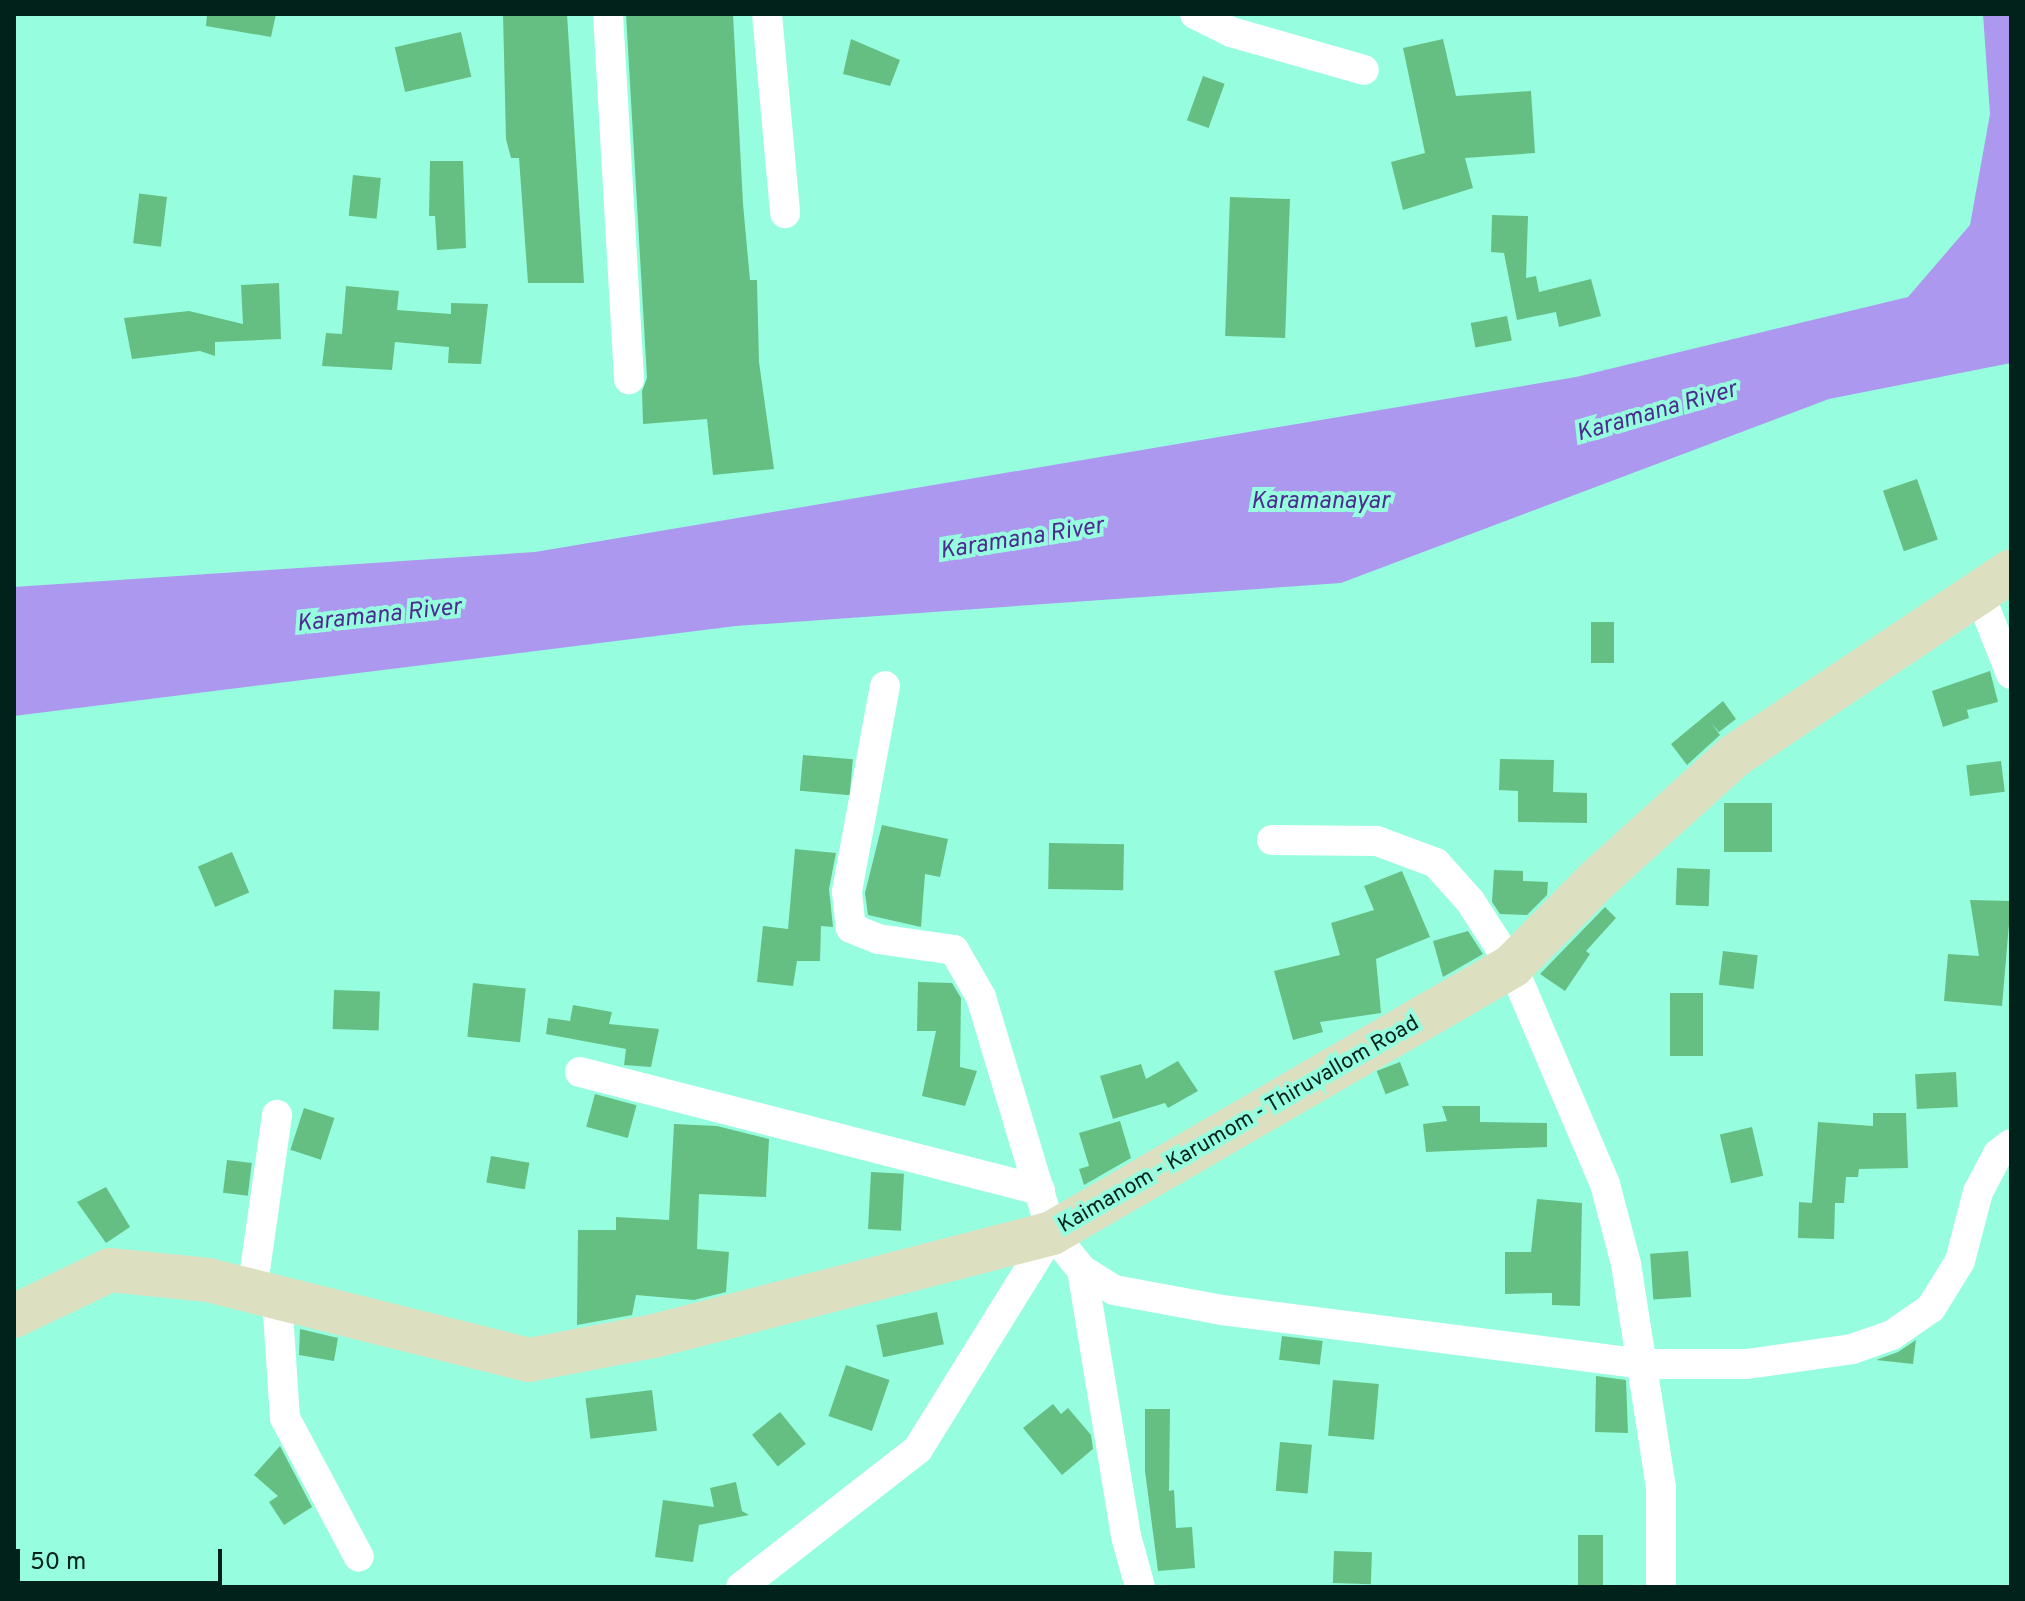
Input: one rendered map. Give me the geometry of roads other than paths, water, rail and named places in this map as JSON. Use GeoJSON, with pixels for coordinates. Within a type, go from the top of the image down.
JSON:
{"type":"FeatureCollection","features":[{"type":"Feature","properties":{"kind":"main road","name":"Kaimanom - Karumom - Thiruvallom Road"},"geometry":{"type":"LineString","coordinates":[[14,1316],[110,1270],[208,1280],[529,1360],[654,1336],[1052,1233],[1512,966],[1598,879],[1734,756],[1995,582]]}},
{"type":"Feature","properties":{"kind":"street"},"geometry":{"type":"LineString","coordinates":[[608,14],[629,379]]}},
{"type":"Feature","properties":{"kind":"street"},"geometry":{"type":"LineString","coordinates":[[767,14],[785,213]]}},
{"type":"Feature","properties":{"kind":"street"},"geometry":{"type":"LineString","coordinates":[[1195,14],[1231,32],[1364,70]]}},
{"type":"Feature","properties":{"kind":"street"},"geometry":{"type":"LineString","coordinates":[[1995,582],[2011,674]]}},
{"type":"Feature","properties":{"kind":"street"},"geometry":{"type":"LineString","coordinates":[[885,686],[847,892],[851,928],[878,939],[954,950],[981,997],[1052,1233],[1082,1270],[1114,1290],[1168,1302],[1643,1364],[1747,1364],[1852,1349],[1892,1335],[1931,1308],[1960,1261],[1978,1192],[1998,1154],[2011,1144]]}},
{"type":"Feature","properties":{"kind":"street"},"geometry":{"type":"LineString","coordinates":[[1272,840],[1377,841],[1436,863],[1470,901],[1512,966],[1605,1184],[1643,1364],[1661,1488],[1661,1587]]}},
{"type":"Feature","properties":{"kind":"street"},"geometry":{"type":"LineString","coordinates":[[580,1072],[1040,1190]]}},
{"type":"Feature","properties":{"kind":"street"},"geometry":{"type":"LineString","coordinates":[[277,1115],[264,1294],[285,1418],[359,1557]]}},
{"type":"Feature","properties":{"kind":"street"},"geometry":{"type":"LineString","coordinates":[[741,1587],[918,1449],[1052,1233]]}},
{"type":"Feature","properties":{"kind":"street"},"geometry":{"type":"LineString","coordinates":[[1082,1270],[1126,1536],[1140,1587]]}},
{"type":"Feature","properties":{"kind":"water","name":"Karamanayar"},"geometry":{"type":"Polygon","coordinates":[[[1983,14],[2011,14],[2011,363],[1829,399],[1341,583],[736,626],[14,716],[14,587],[535,552],[1576,377],[1908,297],[1970,225],[1990,114],[1983,14]]]}},
{"type":"Feature","properties":{"kind":"water label","name":"Karamana River"},"geometry":{"type":"Point","coordinates":[1657,413]}},
{"type":"Feature","properties":{"kind":"water label","name":"Karamana River"},"geometry":{"type":"Point","coordinates":[1022,540]}},
{"type":"Feature","properties":{"kind":"water label","name":"Karamana River"},"geometry":{"type":"Point","coordinates":[379,617]}}]}
